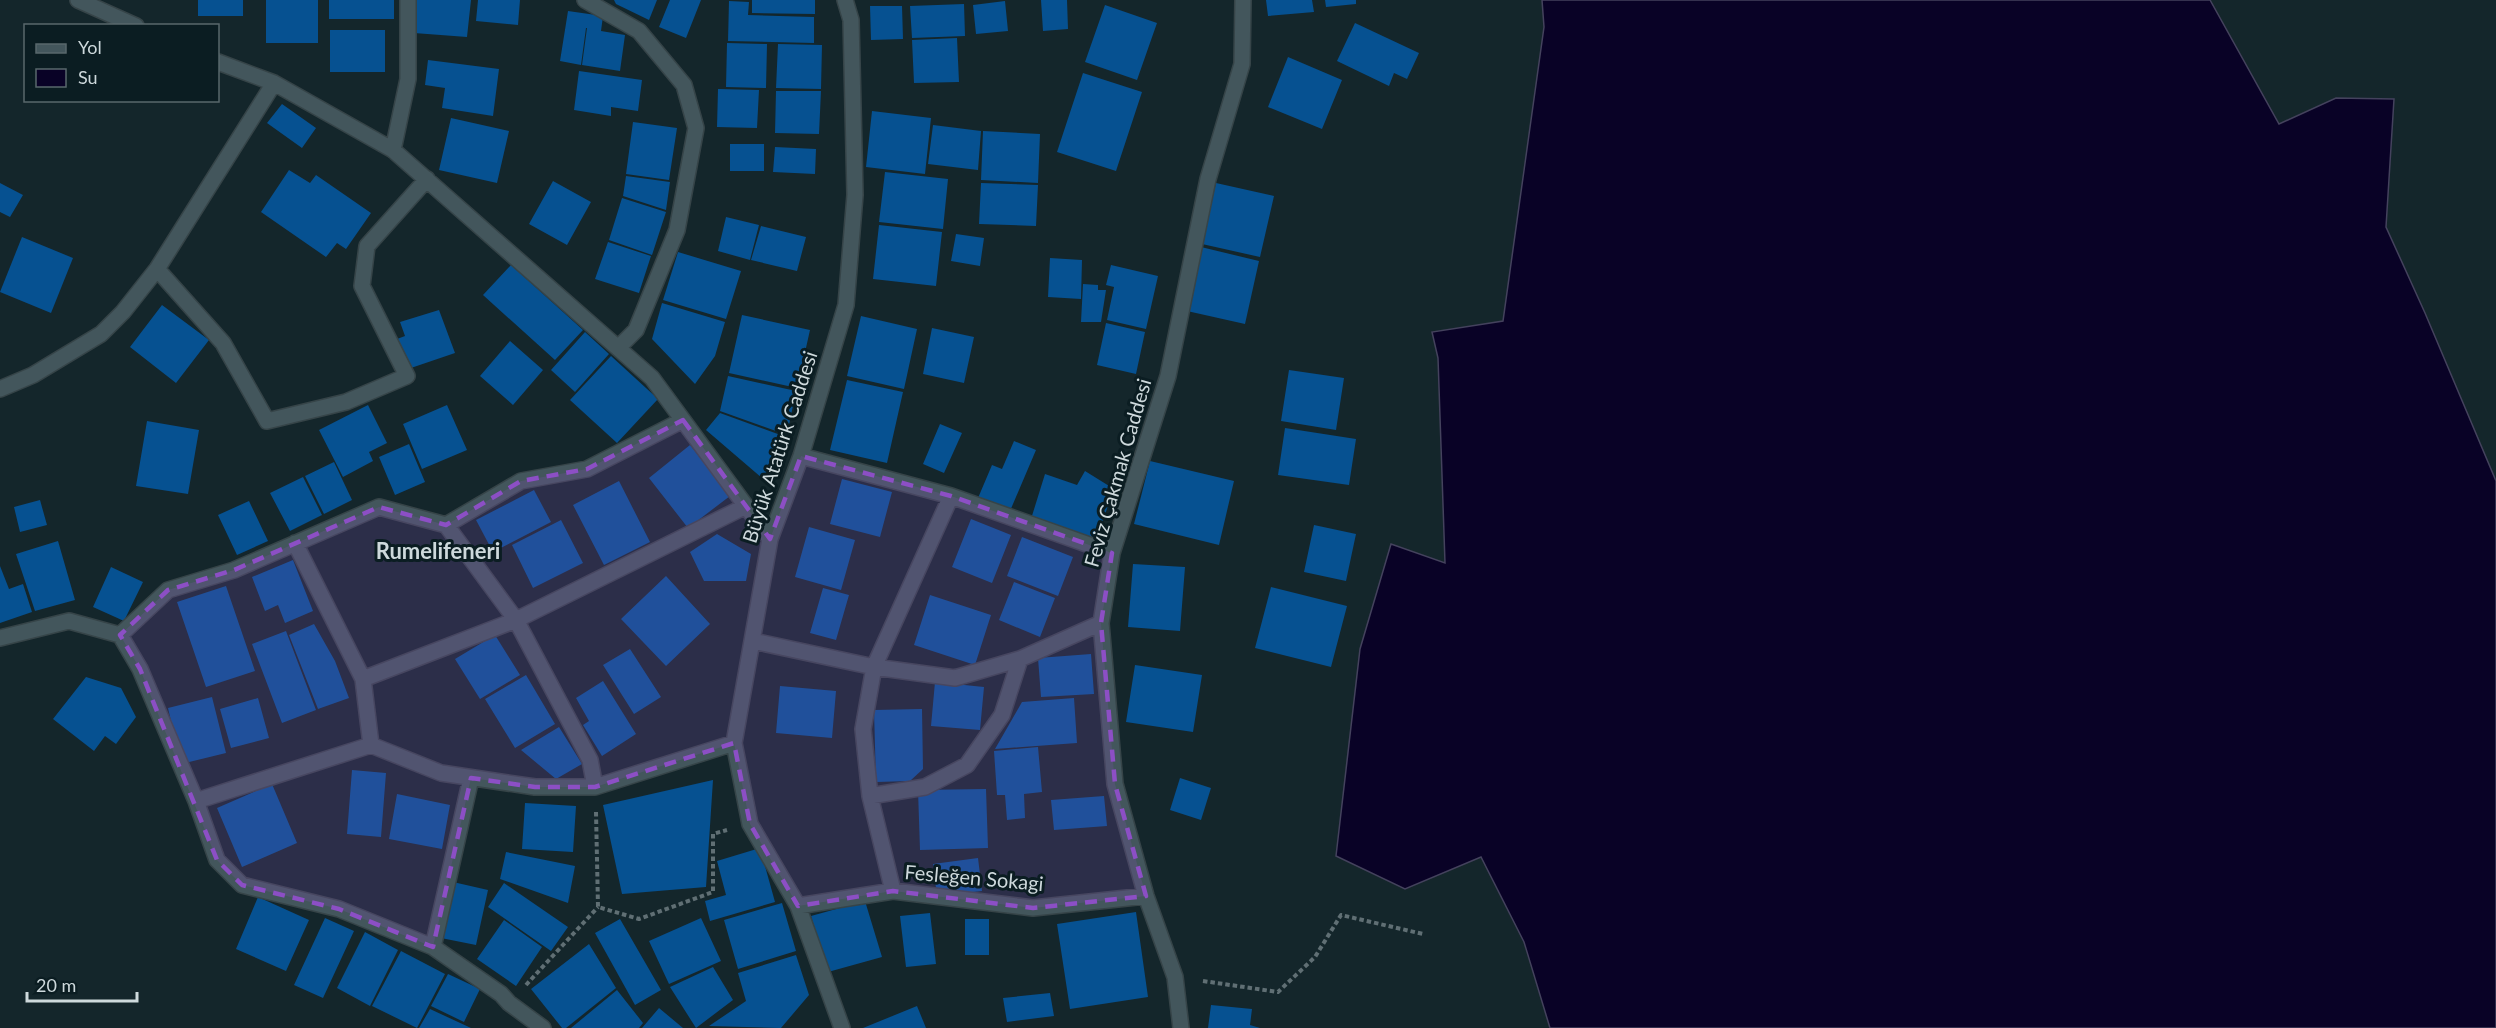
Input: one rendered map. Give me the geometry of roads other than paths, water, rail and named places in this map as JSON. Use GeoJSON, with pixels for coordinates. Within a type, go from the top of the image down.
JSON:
{"type":"FeatureCollection","features":[{"type":"Feature","properties":{"kind":"street"},"geometry":{"type":"LineString","coordinates":[[78,0],[132,24]]}},
{"type":"Feature","properties":{"kind":"street"},"geometry":{"type":"LineString","coordinates":[[393,150],[408,79],[408,0]]}},
{"type":"Feature","properties":{"kind":"street"},"geometry":{"type":"LineString","coordinates":[[585,0],[639,31],[684,85],[696,128],[677,230],[636,330],[618,348]]}},
{"type":"Feature","properties":{"kind":"street","name":"Büyük Atatürk Caddesi"},"geometry":{"type":"LineString","coordinates":[[842,1028],[798,906],[750,824],[734,743],[770,539],[801,456],[846,305],[855,195],[851,20],[845,0]]}},
{"type":"Feature","properties":{"kind":"street","name":"Feviz Çakmak Caddesi"},"geometry":{"type":"LineString","coordinates":[[1181,1028],[1175,977],[1146,896],[1115,784],[1101,623],[1112,553],[1168,376],[1208,179],[1242,64],[1243,0]]}},
{"type":"Feature","properties":{"kind":"street"},"geometry":{"type":"LineString","coordinates":[[219,62],[274,83],[393,150],[652,378],[770,539]]}},
{"type":"Feature","properties":{"kind":"street"},"geometry":{"type":"LineString","coordinates":[[0,389],[33,375],[101,334],[123,312],[157,269],[274,83]]}},
{"type":"Feature","properties":{"kind":"street"},"geometry":{"type":"LineString","coordinates":[[157,269],[223,343],[267,421],[346,402],[407,376],[362,286],[367,246],[426,179]]}},
{"type":"Feature","properties":{"kind":"street"},"geometry":{"type":"LineString","coordinates":[[446,525],[521,481],[587,469],[683,420]]}},
{"type":"Feature","properties":{"kind":"street"},"geometry":{"type":"LineString","coordinates":[[801,456],[951,496],[1112,553]]}},
{"type":"Feature","properties":{"kind":"street"},"geometry":{"type":"LineString","coordinates":[[893,891],[870,796],[863,729],[874,667],[951,496]]}},
{"type":"Feature","properties":{"kind":"street"},"geometry":{"type":"LineString","coordinates":[[363,678],[516,620],[746,506]]}},
{"type":"Feature","properties":{"kind":"street"},"geometry":{"type":"LineString","coordinates":[[120,635],[168,590],[234,570],[379,507],[446,525],[516,620],[590,760],[595,787]]}},
{"type":"Feature","properties":{"kind":"street"},"geometry":{"type":"LineString","coordinates":[[295,543],[363,678],[371,746]]}},
{"type":"Feature","properties":{"kind":"street"},"geometry":{"type":"LineString","coordinates":[[0,638],[69,621],[120,635],[140,669],[196,801],[217,860],[242,885],[339,909],[433,947],[501,994],[509,1003],[543,1028]]}},
{"type":"Feature","properties":{"kind":"street"},"geometry":{"type":"LineString","coordinates":[[753,641],[874,667],[954,678],[1020,659],[1101,623]]}},
{"type":"Feature","properties":{"kind":"street"},"geometry":{"type":"LineString","coordinates":[[870,796],[925,787],[967,765],[1002,716],[1020,659]]}},
{"type":"Feature","properties":{"kind":"street"},"geometry":{"type":"LineString","coordinates":[[196,801],[371,746],[441,773],[535,787],[595,787],[734,743]]}},
{"type":"Feature","properties":{"kind":"street"},"geometry":{"type":"LineString","coordinates":[[433,947],[471,778]]}},
{"type":"Feature","properties":{"kind":"street","name":"Fesleğen Sokagi"},"geometry":{"type":"LineString","coordinates":[[798,906],[893,891],[1034,908],[1146,896]]}},
{"type":"Feature","properties":{"kind":"water"},"geometry":{"type":"Polygon","coordinates":[[[1542,0],[2210,0],[2279,124],[2336,98],[2394,99],[2386,227],[2496,481],[2496,1028],[1550,1028],[1524,942],[1481,857],[1405,889],[1336,856],[1360,649],[1391,544],[1445,563],[1438,358],[1432,332],[1503,321],[1544,27],[1542,0]]]}},
{"type":"Feature","properties":{"kind":"district","name":"Rumelifeneri"},"geometry":{"type":"Point","coordinates":[438,551]}}]}
